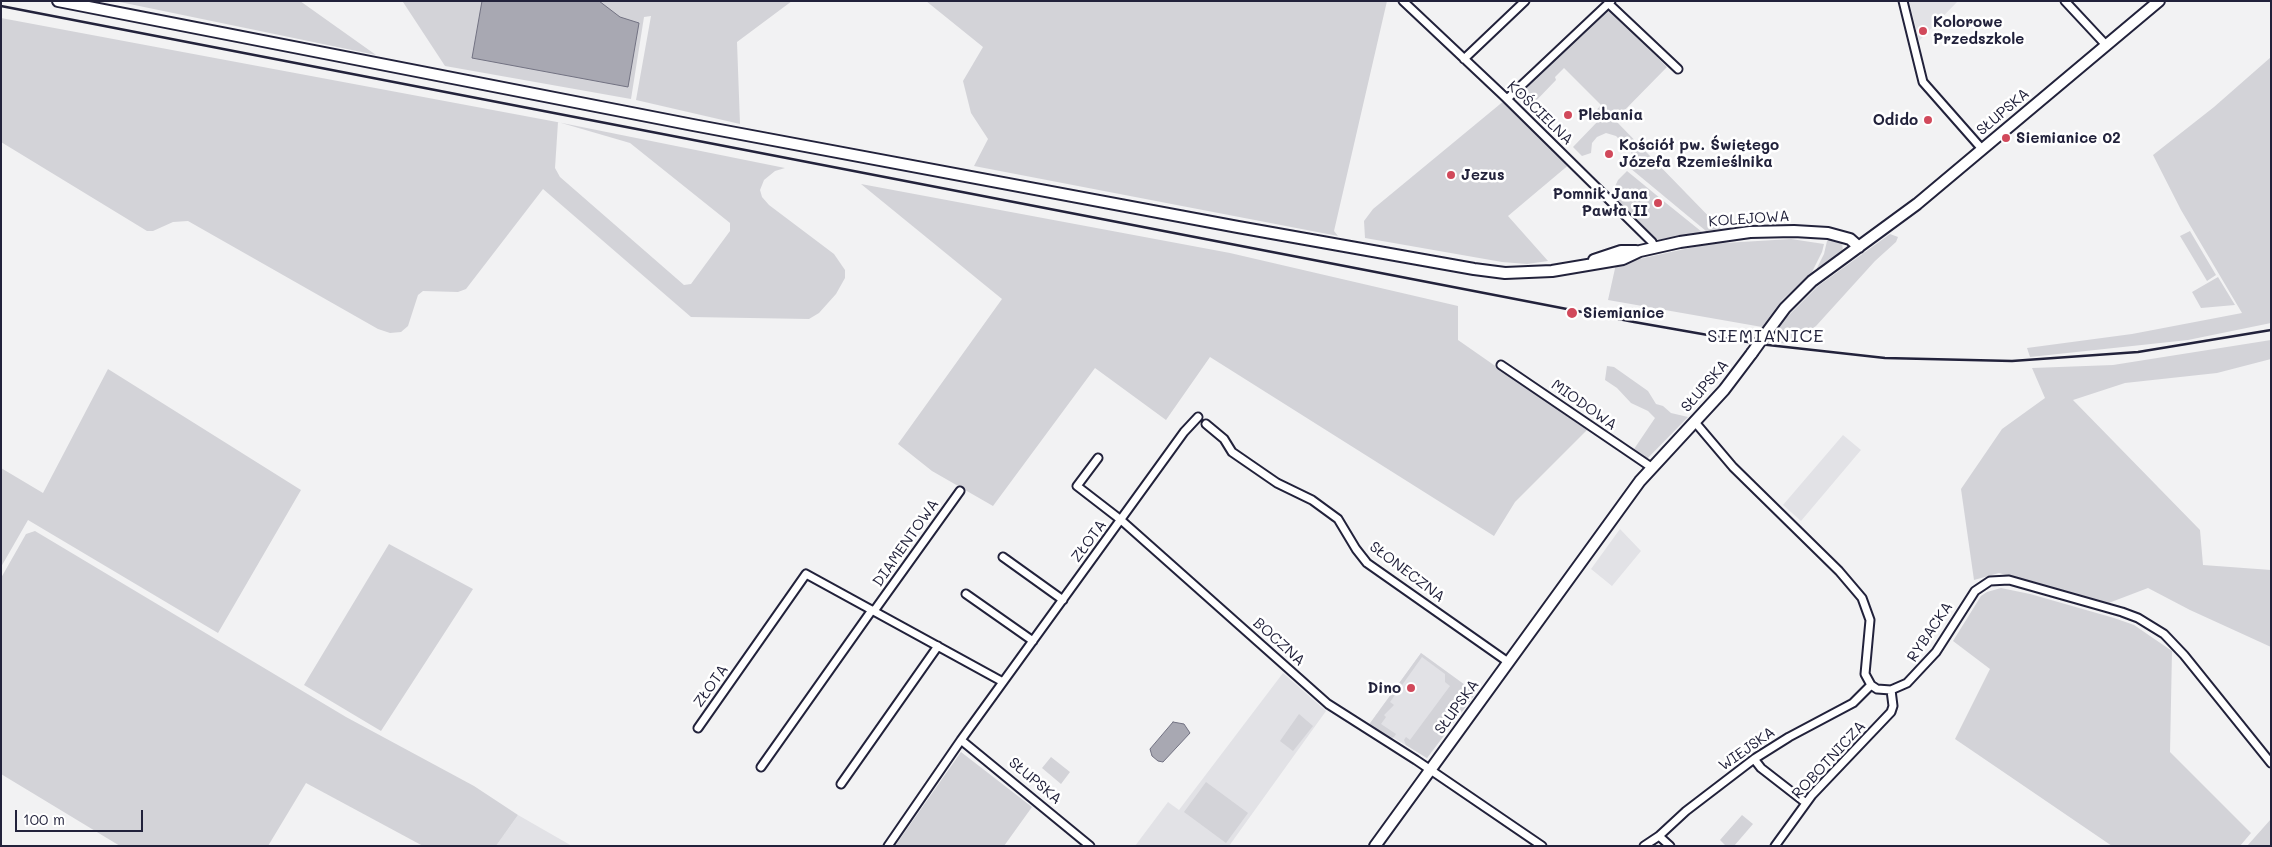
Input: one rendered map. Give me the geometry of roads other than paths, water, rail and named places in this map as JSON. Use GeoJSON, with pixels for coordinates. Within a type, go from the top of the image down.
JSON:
{"type":"FeatureCollection","features":[{"type":"Feature","properties":{"kind":"street","name":"KOLEJOWA"},"geometry":{"type":"LineString","coordinates":[[58,1],[1238,228],[1454,266],[1505,273],[1530,273],[1608,262],[1655,248],[1722,235],[1794,230],[1843,236],[1859,247]]}},
{"type":"Feature","properties":{"kind":"street","name":"KOŚCIELNA"},"geometry":{"type":"LineString","coordinates":[[1403,1],[1507,99],[1652,242],[1655,248]]}},
{"type":"Feature","properties":{"kind":"street"},"geometry":{"type":"LineString","coordinates":[[1464,59],[1525,1]]}},
{"type":"Feature","properties":{"kind":"street"},"geometry":{"type":"LineString","coordinates":[[1903,1],[1923,82],[1982,149]]}},
{"type":"Feature","properties":{"kind":"street"},"geometry":{"type":"LineString","coordinates":[[2065,1],[2106,45]]}},
{"type":"Feature","properties":{"kind":"street","name":"SŁUPSKA"},"geometry":{"type":"LineString","coordinates":[[1375,846],[1651,467],[1724,390],[1785,308],[1804,288],[1905,213],[2158,1]]}},
{"type":"Feature","properties":{"kind":"street"},"geometry":{"type":"LineString","coordinates":[[1507,99],[1609,2],[1678,69]]}},
{"type":"Feature","properties":{"kind":"street","name":"MIODOWA"},"geometry":{"type":"LineString","coordinates":[[1501,365],[1651,467]]}},
{"type":"Feature","properties":{"kind":"street","name":"ZŁOTA"},"geometry":{"type":"LineString","coordinates":[[888,846],[960,740],[1184,432],[1198,417]]}},
{"type":"Feature","properties":{"kind":"street"},"geometry":{"type":"LineString","coordinates":[[1694,421],[1733,467],[1839,570],[1862,598],[1870,620],[1865,674],[1871,685],[1877,689],[1891,690]]}},
{"type":"Feature","properties":{"kind":"street","name":"SŁONECZNA"},"geometry":{"type":"LineString","coordinates":[[1206,424],[1224,439],[1232,452],[1277,483],[1312,500],[1338,519],[1367,563],[1508,662]]}},
{"type":"Feature","properties":{"kind":"street","name":"BOCZNA"},"geometry":{"type":"LineString","coordinates":[[1098,458],[1077,486],[1121,520],[1328,704],[1430,770]]}},
{"type":"Feature","properties":{"kind":"street","name":"DIAMENTOWA"},"geometry":{"type":"LineString","coordinates":[[873,611],[960,491]]}},
{"type":"Feature","properties":{"kind":"street"},"geometry":{"type":"LineString","coordinates":[[1004,557],[1063,600]]}},
{"type":"Feature","properties":{"kind":"street","name":"ZŁOTA"},"geometry":{"type":"LineString","coordinates":[[698,728],[806,574],[1003,682]]}},
{"type":"Feature","properties":{"kind":"street","name":"RYBACKA"},"geometry":{"type":"LineString","coordinates":[[1891,690],[1907,683],[1925,666],[1975,591],[1990,581],[2009,580],[2122,612],[2138,618],[2164,634],[2184,655],[2271,763]]}},
{"type":"Feature","properties":{"kind":"street"},"geometry":{"type":"LineString","coordinates":[[966,594],[1033,641]]}},
{"type":"Feature","properties":{"kind":"street"},"geometry":{"type":"LineString","coordinates":[[761,766],[873,611]]}},
{"type":"Feature","properties":{"kind":"street"},"geometry":{"type":"LineString","coordinates":[[841,784],[938,646]]}},
{"type":"Feature","properties":{"kind":"street","name":"WIEJSKA"},"geometry":{"type":"LineString","coordinates":[[1644,846],[1754,759],[1789,737],[1853,703],[1871,685]]}},
{"type":"Feature","properties":{"kind":"street","name":"ROBOTNICZA"},"geometry":{"type":"LineString","coordinates":[[1775,846],[1806,803],[1891,712],[1893,706],[1891,690]]}},
{"type":"Feature","properties":{"kind":"street","name":"SŁUPSKA"},"geometry":{"type":"LineString","coordinates":[[960,740],[1090,846]]}},
{"type":"Feature","properties":{"kind":"street"},"geometry":{"type":"LineString","coordinates":[[1754,759],[1767,773],[1806,803]]}},
{"type":"Feature","properties":{"kind":"street"},"geometry":{"type":"LineString","coordinates":[[1430,770],[1542,846]]}},
{"type":"Feature","properties":{"kind":"street"},"geometry":{"type":"LineString","coordinates":[[1659,836],[1670,846]]}},
{"type":"Feature","properties":{"kind":"railway"},"geometry":{"type":"LineString","coordinates":[[1,6],[1634,322],[1759,344],[1885,358],[2012,361],[2138,352],[2271,330]]}},
{"type":"Feature","properties":{"kind":"place","name":"Kolorowe Przedszkole"},"geometry":{"type":"Point","coordinates":[1923,31]}},
{"type":"Feature","properties":{"kind":"place","name":"Plebania"},"geometry":{"type":"Point","coordinates":[1568,115]}},
{"type":"Feature","properties":{"kind":"place","name":"Odido"},"geometry":{"type":"Point","coordinates":[1928,120]}},
{"type":"Feature","properties":{"kind":"place","name":"Siemianice 02"},"geometry":{"type":"Point","coordinates":[2006,138]}},
{"type":"Feature","properties":{"kind":"place","name":"Kościół pw. Świętego Józefa Rzemieślnika"},"geometry":{"type":"Point","coordinates":[1609,154]}},
{"type":"Feature","properties":{"kind":"place","name":"Jezus"},"geometry":{"type":"Point","coordinates":[1451,175]}},
{"type":"Feature","properties":{"kind":"place","name":"Pomnik Jana Pawła II"},"geometry":{"type":"Point","coordinates":[1658,203]}},
{"type":"Feature","properties":{"kind":"place","name":"Siemianice"},"geometry":{"type":"Point","coordinates":[1572,313]}},
{"type":"Feature","properties":{"kind":"place","name":"Dino"},"geometry":{"type":"Point","coordinates":[1411,688]}},
{"type":"Feature","properties":{"kind":"district","name":"SIEMIANICE"},"geometry":{"type":"Point","coordinates":[1766,336]}}]}
